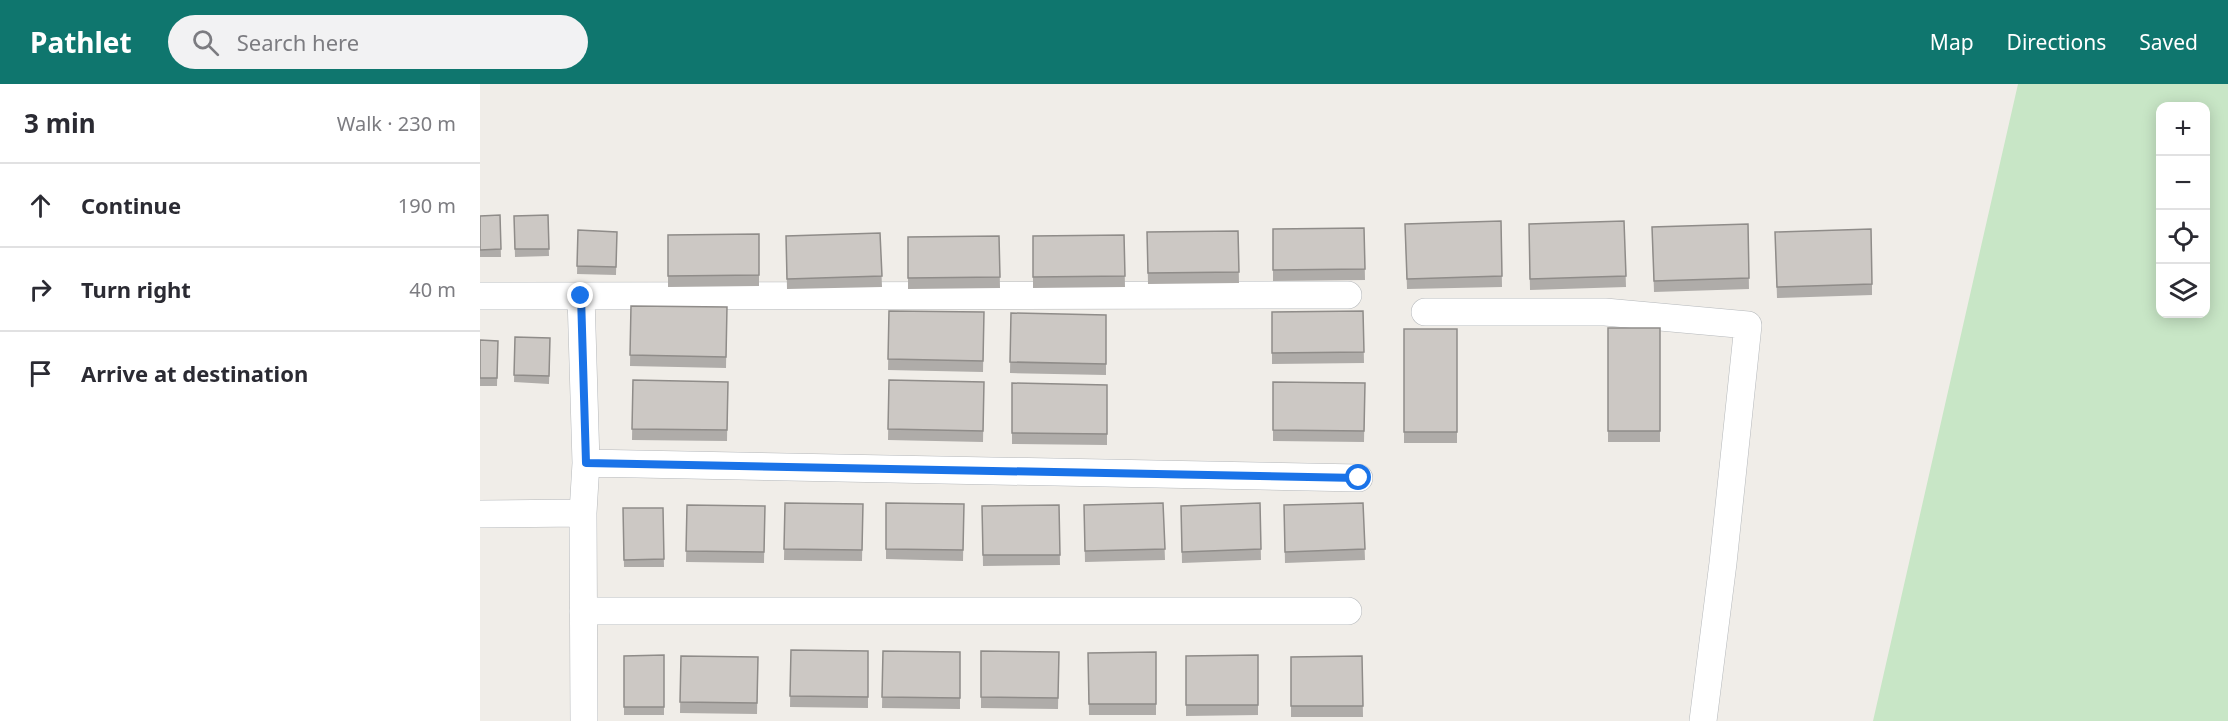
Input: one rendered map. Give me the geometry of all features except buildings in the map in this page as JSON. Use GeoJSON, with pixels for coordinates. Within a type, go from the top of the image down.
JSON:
{"type":"FeatureCollection","features":[{"type":"Feature","properties":{"kind":"street"},"geometry":{"type":"LineString","coordinates":[[480,296],[1347,295]]}},
{"type":"Feature","properties":{"kind":"street"},"geometry":{"type":"LineString","coordinates":[[581,296],[586,463],[582,513],[584,721]]}},
{"type":"Feature","properties":{"kind":"street"},"geometry":{"type":"LineString","coordinates":[[1425,312],[1605,312],[1748,325],[1723,563],[1703,721]]}},
{"type":"Feature","properties":{"kind":"street"},"geometry":{"type":"LineString","coordinates":[[586,463],[1359,478]]}},
{"type":"Feature","properties":{"kind":"street"},"geometry":{"type":"LineString","coordinates":[[480,514],[582,513]]}},
{"type":"Feature","properties":{"kind":"street"},"geometry":{"type":"LineString","coordinates":[[583,610],[1348,611]]}},
{"type":"Feature","properties":{"kind":"green space"},"geometry":{"type":"Polygon","coordinates":[[[2018,84],[2228,84],[2228,721],[1873,721],[2018,84]]]}},
{"type":"Feature","properties":{"kind":"route"},"geometry":{"type":"LineString","coordinates":[[581,296],[586,463],[1359,478]]}}]}
